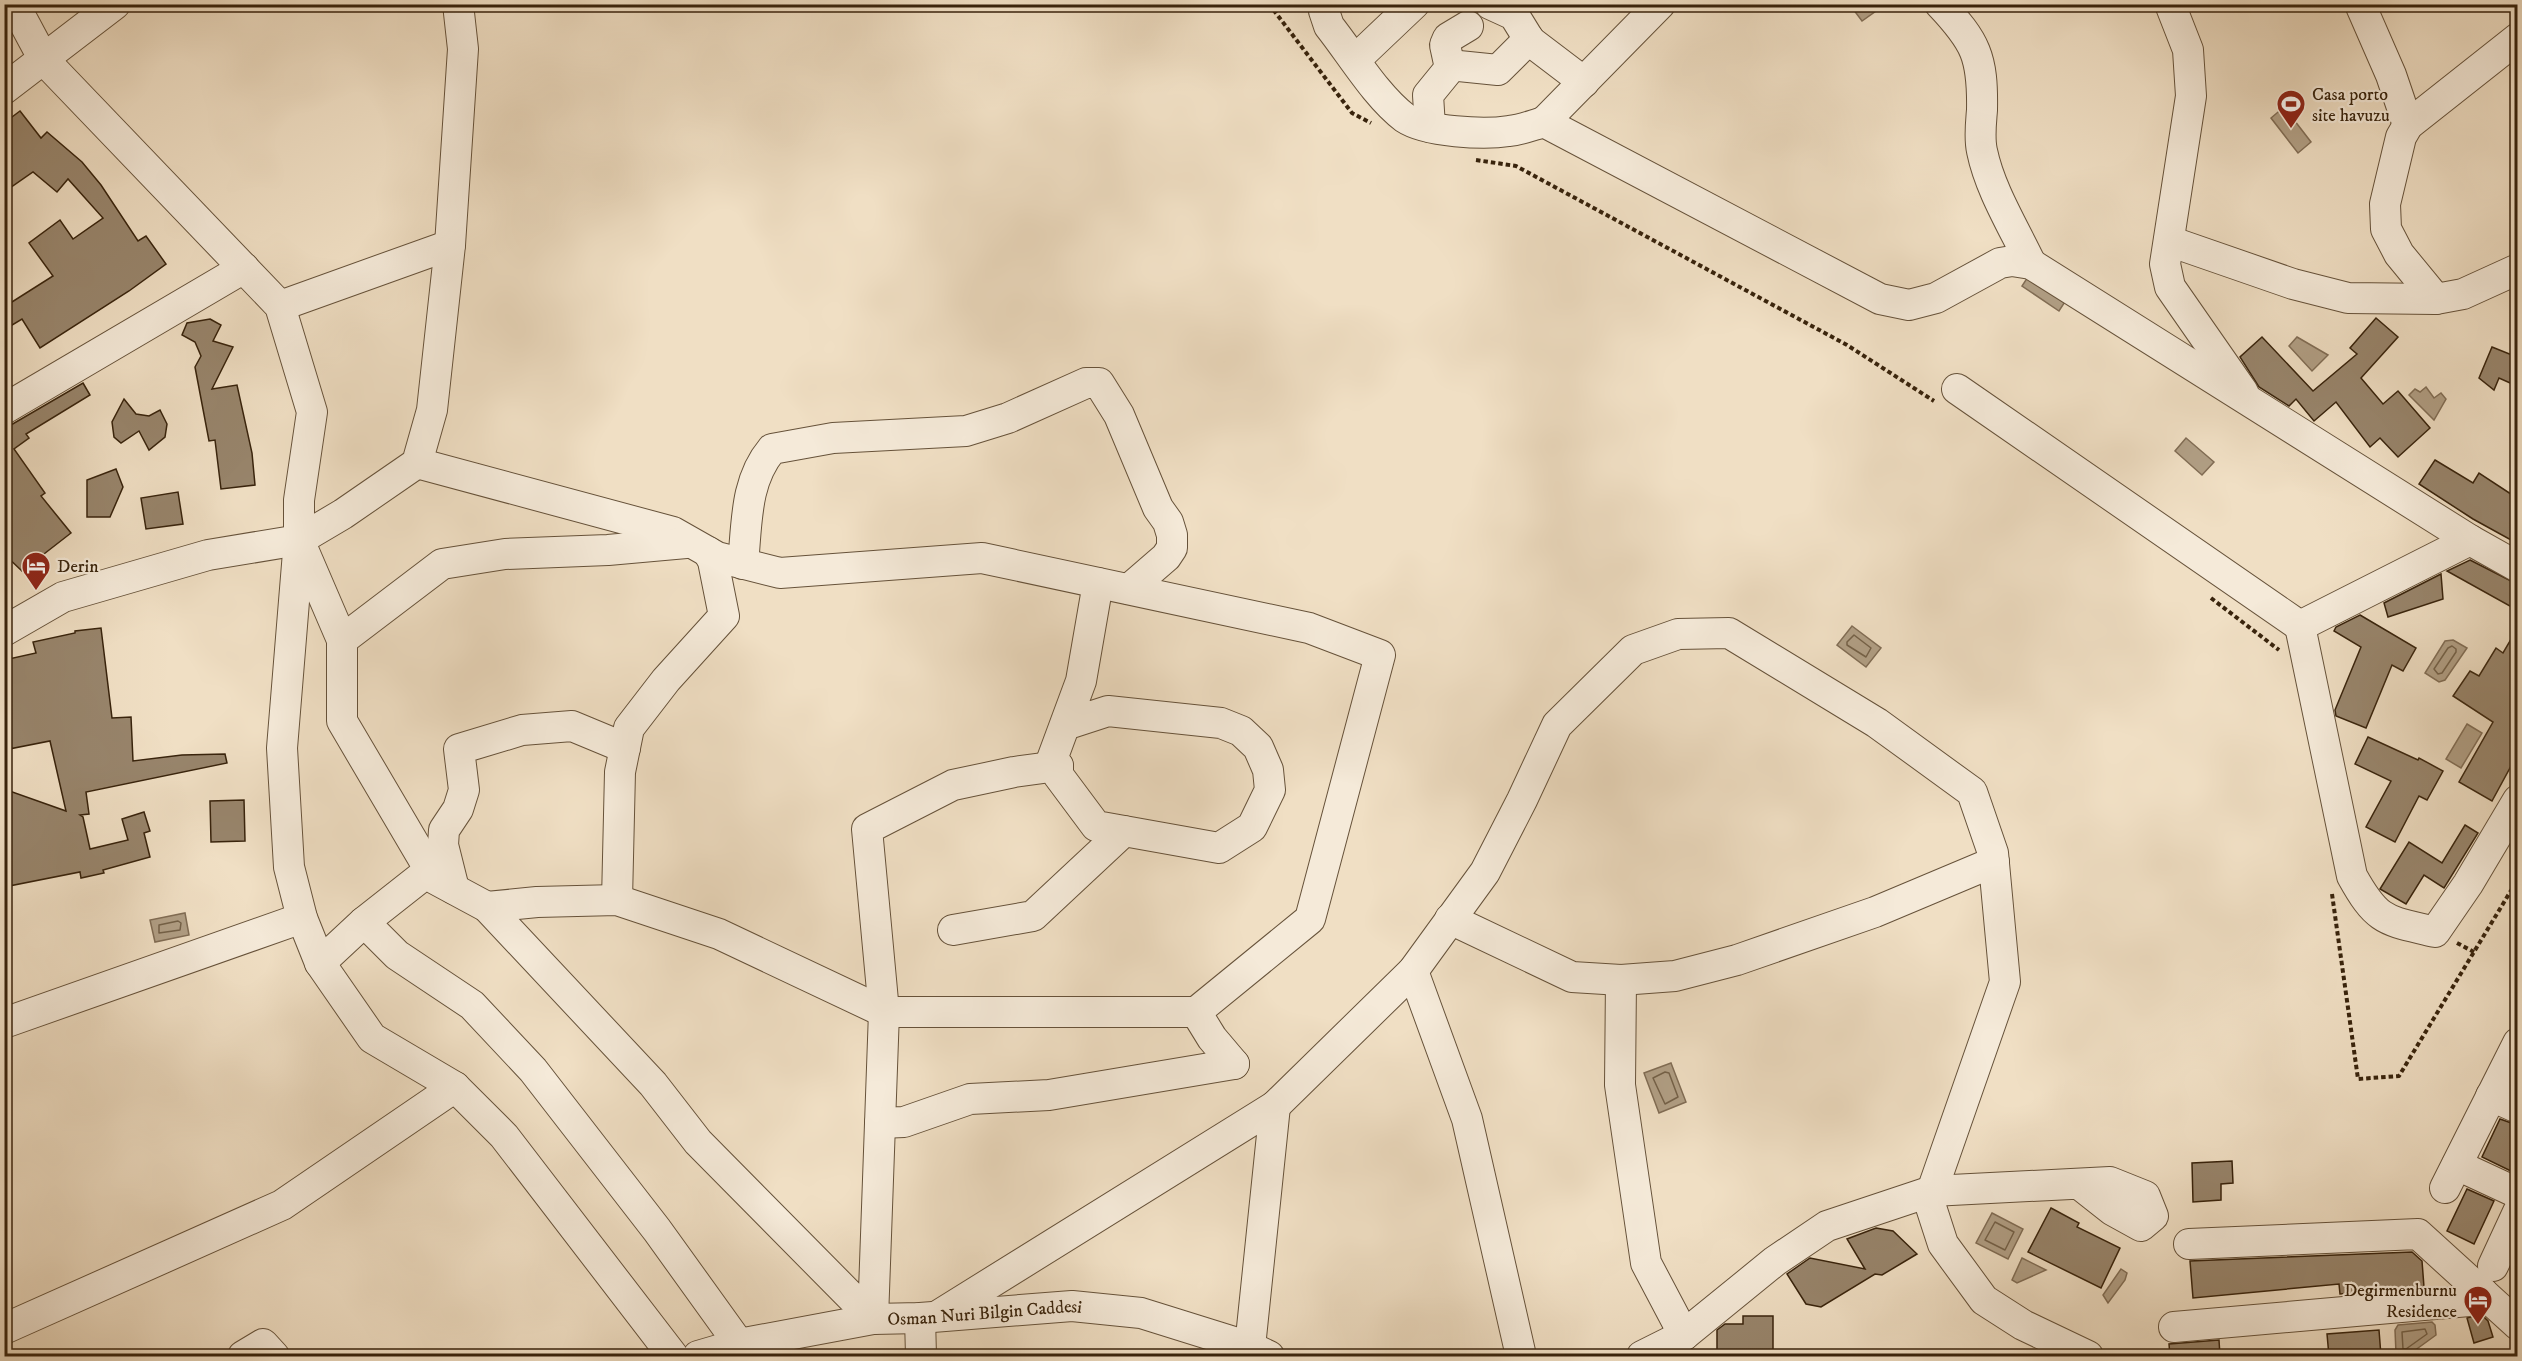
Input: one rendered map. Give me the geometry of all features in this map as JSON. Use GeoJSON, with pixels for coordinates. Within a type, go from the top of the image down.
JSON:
{"type":"FeatureCollection","features":[{"type":"Feature","properties":{"kind":"street"},"geometry":{"type":"LineString","coordinates":[[14,4],[44,60],[280,306],[312,412],[299,500],[299,540],[282,748],[289,867],[302,918],[320,963],[372,1038],[455,1087],[504,1136],[673,1356]]}},
{"type":"Feature","properties":{"kind":"street"},"geometry":{"type":"LineString","coordinates":[[4,90],[115,4]]}},
{"type":"Feature","properties":{"kind":"street"},"geometry":{"type":"LineString","coordinates":[[4,631],[63,597],[208,555],[299,540],[343,514],[417,464],[432,410],[450,245],[463,49],[458,4]]}},
{"type":"Feature","properties":{"kind":"street"},"geometry":{"type":"LineString","coordinates":[[1324,4],[1329,26],[1388,103],[1407,119],[1430,127],[1474,132],[1509,131],[1544,122],[1660,4]]}},
{"type":"Feature","properties":{"kind":"street"},"geometry":{"type":"LineString","coordinates":[[1355,60],[1414,4]]}},
{"type":"Feature","properties":{"kind":"street"},"geometry":{"type":"LineString","coordinates":[[1490,4],[1514,15],[1529,39],[1584,82]]}},
{"type":"Feature","properties":{"kind":"street"},"geometry":{"type":"LineString","coordinates":[[1940,4],[1959,25],[1975,49],[1983,78],[1981,148],[1987,171],[2031,264]]}},
{"type":"Feature","properties":{"kind":"street"},"geometry":{"type":"LineString","coordinates":[[2170,4],[2188,51],[2191,96],[2165,264],[2170,287],[2250,402]]}},
{"type":"Feature","properties":{"kind":"street"},"geometry":{"type":"LineString","coordinates":[[2360,4],[2391,75],[2408,124]]}},
{"type":"Feature","properties":{"kind":"street"},"geometry":{"type":"LineString","coordinates":[[1430,127],[1428,95],[1450,68],[1445,45],[1448,38],[1468,26]]}},
{"type":"Feature","properties":{"kind":"street"},"geometry":{"type":"LineString","coordinates":[[2436,299],[2399,254],[2386,229],[2385,204],[2401,137],[2408,124],[2517,38]]}},
{"type":"Feature","properties":{"kind":"street"},"geometry":{"type":"LineString","coordinates":[[1449,65],[1498,70],[1529,39]]}},
{"type":"Feature","properties":{"kind":"street"},"geometry":{"type":"LineString","coordinates":[[1544,122],[1880,299],[1909,305],[1936,298],[2000,263],[2012,261],[2031,264],[2470,540],[2517,567]]}},
{"type":"Feature","properties":{"kind":"street"},"geometry":{"type":"LineString","coordinates":[[2169,242],[2293,284],[2349,298],[2436,299],[2463,294],[2517,269]]}},
{"type":"Feature","properties":{"kind":"street"},"geometry":{"type":"LineString","coordinates":[[280,306],[450,245]]}},
{"type":"Feature","properties":{"kind":"street"},"geometry":{"type":"LineString","coordinates":[[4,410],[244,268]]}},
{"type":"Feature","properties":{"kind":"street"},"geometry":{"type":"LineString","coordinates":[[743,564],[754,477],[772,449],[832,438],[966,431],[1008,418],[1086,382],[1099,383],[1119,415],[1158,508],[1168,522],[1172,536],[1172,548],[1166,557],[1129,589]]}},
{"type":"Feature","properties":{"kind":"street"},"geometry":{"type":"LineString","coordinates":[[1947,396],[2300,626],[2352,876],[2366,901],[2386,920],[2435,932],[2469,884],[2517,800]]}},
{"type":"Feature","properties":{"kind":"street"},"geometry":{"type":"LineString","coordinates":[[417,464],[673,532],[700,547],[743,564],[780,573],[982,558],[1309,628],[1380,655],[1310,919],[1196,1012],[884,1012],[719,934],[617,900],[537,902],[487,907]]}},
{"type":"Feature","properties":{"kind":"street"},"geometry":{"type":"LineString","coordinates":[[299,540],[342,640],[342,721],[435,879],[487,907],[653,1084],[698,1142],[873,1319]]}},
{"type":"Feature","properties":{"kind":"street"},"geometry":{"type":"LineString","coordinates":[[2300,626],[2470,540]]}},
{"type":"Feature","properties":{"kind":"street"},"geometry":{"type":"LineString","coordinates":[[342,640],[442,564],[506,554],[700,547],[713,561],[724,616],[666,680],[629,728],[620,772],[617,900]]}},
{"type":"Feature","properties":{"kind":"street"},"geometry":{"type":"LineString","coordinates":[[1058,766],[1051,762],[1081,681],[1098,583]]}},
{"type":"Feature","properties":{"kind":"street"},"geometry":{"type":"LineString","coordinates":[[921,1356],[930,1316],[1275,1106],[1413,971],[1485,872],[1557,725],[1633,650],[1678,634],[1729,633],[1877,723],[1972,792],[1993,853],[2005,982],[1932,1191],[1931,1207],[1943,1244],[1984,1300],[2023,1325],[2088,1356]]}},
{"type":"Feature","properties":{"kind":"street"},"geometry":{"type":"LineString","coordinates":[[1058,766],[1058,775],[1096,826],[1218,848],[1252,827],[1270,790],[1268,770],[1258,747],[1241,730],[1209,722],[1108,711],[1065,725]]}},
{"type":"Feature","properties":{"kind":"street"},"geometry":{"type":"LineString","coordinates":[[454,889],[442,845],[444,830],[458,809],[464,790],[459,749],[522,730],[572,726],[625,748]]}},
{"type":"Feature","properties":{"kind":"street"},"geometry":{"type":"LineString","coordinates":[[873,1319],[884,1012],[867,829],[953,785],[1014,772],[1058,766]]}},
{"type":"Feature","properties":{"kind":"street"},"geometry":{"type":"LineString","coordinates":[[953,930],[1034,916],[1124,831]]}},
{"type":"Feature","properties":{"kind":"street"},"geometry":{"type":"LineString","coordinates":[[1450,919],[1572,977],[1621,980],[1675,976],[1737,960],[1875,912],[1994,862]]}},
{"type":"Feature","properties":{"kind":"street"},"geometry":{"type":"LineString","coordinates":[[320,963],[364,922],[430,870]]}},
{"type":"Feature","properties":{"kind":"street"},"geometry":{"type":"LineString","coordinates":[[4,1023],[302,918]]}},
{"type":"Feature","properties":{"kind":"street"},"geometry":{"type":"LineString","coordinates":[[364,922],[397,955],[472,1005],[533,1070],[657,1230],[739,1344]]}},
{"type":"Feature","properties":{"kind":"street"},"geometry":{"type":"LineString","coordinates":[[1413,971],[1467,1119],[1521,1356]]}},
{"type":"Feature","properties":{"kind":"street"},"geometry":{"type":"LineString","coordinates":[[1621,980],[1620,1085],[1646,1263],[1684,1335]]}},
{"type":"Feature","properties":{"kind":"street"},"geometry":{"type":"LineString","coordinates":[[880,1123],[903,1122],[970,1099],[1049,1095],[1234,1064],[1212,1038],[1196,1012]]}},
{"type":"Feature","properties":{"kind":"street"},"geometry":{"type":"LineString","coordinates":[[2517,1043],[2504,1102],[2451,1177],[2513,1191],[2517,1195]]}},
{"type":"Feature","properties":{"kind":"street"},"geometry":{"type":"LineString","coordinates":[[4,1329],[282,1205],[455,1087]]}},
{"type":"Feature","properties":{"kind":"street"},"geometry":{"type":"LineString","coordinates":[[1260,1352],[1275,1106]]}},
{"type":"Feature","properties":{"kind":"street"},"geometry":{"type":"LineString","coordinates":[[1642,1356],[1684,1335],[1775,1261],[1827,1226],[1932,1191],[2079,1184]]}},
{"type":"Feature","properties":{"kind":"street"},"geometry":{"type":"LineString","coordinates":[[2174,1327],[2469,1301],[2488,1280],[2517,1212]]}},
{"type":"Feature","properties":{"kind":"street"},"geometry":{"type":"LineString","coordinates":[[2189,1244],[2418,1234],[2488,1280],[2517,1325]]}},
{"type":"Feature","properties":{"kind":"street","name":"Osman Nuri Bilgin Caddesi"},"geometry":{"type":"LineString","coordinates":[[698,1356],[739,1344],[873,1319],[1072,1306],[1142,1313],[1260,1352]]}},
{"type":"Feature","properties":{"kind":"street"},"geometry":{"type":"LineString","coordinates":[[243,1356],[263,1344],[274,1356]]}},
{"type":"Feature","properties":{"kind":"path"},"geometry":{"type":"LineString","coordinates":[[1269,4],[1352,113],[1373,124]]}},
{"type":"Feature","properties":{"kind":"path"},"geometry":{"type":"LineString","coordinates":[[1474,159],[1516,166],[1847,345],[1947,396]]}},
{"type":"Feature","properties":{"kind":"path"},"geometry":{"type":"LineString","coordinates":[[2206,595],[2282,652]]}},
{"type":"Feature","properties":{"kind":"path"},"geometry":{"type":"LineString","coordinates":[[2331,890],[2358,1079],[2399,1076],[2517,879]]}},
{"type":"Feature","properties":{"kind":"water"},"geometry":{"type":"Polygon","coordinates":[[[1850,5],[1872,5],[1876,11],[1862,21],[1850,5]]]}},
{"type":"Feature","properties":{"kind":"water","name":"Casa porto site havuzu"},"geometry":{"type":"Polygon","coordinates":[[[2284,107],[2311,142],[2298,153],[2271,118],[2284,107]]]}},
{"type":"Feature","properties":{"kind":"water"},"geometry":{"type":"Polygon","coordinates":[[[2033,269],[2070,294],[2059,311],[2022,286],[2033,269]]]}},
{"type":"Feature","properties":{"kind":"water"},"geometry":{"type":"Polygon","coordinates":[[[2297,337],[2328,355],[2312,371],[2289,346],[2297,337]]]}},
{"type":"Feature","properties":{"kind":"water"},"geometry":{"type":"Polygon","coordinates":[[[2426,387],[2434,398],[2441,393],[2446,399],[2434,420],[2409,395],[2415,389],[2420,392],[2426,387]]]}},
{"type":"Feature","properties":{"kind":"water"},"geometry":{"type":"Polygon","coordinates":[[[2186,438],[2214,462],[2202,475],[2175,451],[2186,438]]]}},
{"type":"Feature","properties":{"kind":"water"},"geometry":{"type":"Polygon","coordinates":[[[1852,626],[1881,648],[1866,667],[1837,645],[1852,626]]]}},
{"type":"Feature","properties":{"kind":"water"},"geometry":{"type":"Polygon","coordinates":[[[2453,640],[2467,648],[2445,680],[2439,682],[2425,673],[2445,641],[2453,640]]]}},
{"type":"Feature","properties":{"kind":"water"},"geometry":{"type":"Polygon","coordinates":[[[2467,724],[2482,733],[2461,768],[2446,759],[2467,724]]]}},
{"type":"Feature","properties":{"kind":"water"},"geometry":{"type":"Polygon","coordinates":[[[185,913],[189,935],[155,942],[150,920],[185,913]]]}},
{"type":"Feature","properties":{"kind":"water"},"geometry":{"type":"Polygon","coordinates":[[[1671,1063],[1686,1102],[1659,1113],[1644,1073],[1671,1063]]]}},
{"type":"Feature","properties":{"kind":"water"},"geometry":{"type":"Polygon","coordinates":[[[1992,1213],[2023,1229],[2008,1259],[1976,1243],[1992,1213]]]}},
{"type":"Feature","properties":{"kind":"water"},"geometry":{"type":"Polygon","coordinates":[[[2022,1258],[2046,1270],[2017,1283],[2012,1280],[2022,1258]]]}},
{"type":"Feature","properties":{"kind":"water"},"geometry":{"type":"Polygon","coordinates":[[[2121,1269],[2127,1273],[2125,1280],[2108,1303],[2103,1295],[2121,1269]]]}},
{"type":"Feature","properties":{"kind":"water"},"geometry":{"type":"Polygon","coordinates":[[[2432,1322],[2435,1325],[2436,1335],[2407,1356],[2400,1356],[2396,1353],[2395,1330],[2398,1325],[2432,1322]]]}},
{"type":"Feature","properties":{"kind":"building"},"geometry":{"type":"Polygon","coordinates":[[[20,111],[41,138],[47,132],[82,162],[101,185],[138,241],[146,236],[166,264],[129,291],[40,348],[22,319],[4,330],[4,307],[53,276],[29,243],[60,220],[73,239],[103,218],[68,179],[57,192],[33,172],[4,192],[4,123],[20,111]]]}},
{"type":"Feature","properties":{"kind":"building"},"geometry":{"type":"Polygon","coordinates":[[[2376,318],[2398,337],[2361,378],[2383,404],[2398,391],[2430,428],[2398,457],[2380,438],[2370,447],[2336,402],[2314,421],[2296,399],[2289,406],[2259,387],[2240,357],[2262,337],[2313,391],[2357,354],[2350,348],[2376,318]]]}},
{"type":"Feature","properties":{"kind":"building"},"geometry":{"type":"Polygon","coordinates":[[[210,319],[221,325],[213,341],[233,347],[212,389],[237,385],[252,453],[255,485],[221,489],[215,440],[209,441],[195,367],[201,356],[195,342],[182,335],[187,323],[210,319]]]}},
{"type":"Feature","properties":{"kind":"building"},"geometry":{"type":"Polygon","coordinates":[[[2492,347],[2517,357],[2517,386],[2499,378],[2494,390],[2479,378],[2492,347]]]}},
{"type":"Feature","properties":{"kind":"building"},"geometry":{"type":"Polygon","coordinates":[[[83,383],[90,395],[26,434],[29,438],[14,449],[45,493],[41,496],[71,533],[22,571],[4,554],[4,429],[83,383]]]}},
{"type":"Feature","properties":{"kind":"building"},"geometry":{"type":"Polygon","coordinates":[[[124,399],[136,414],[149,416],[160,410],[167,424],[165,437],[149,450],[139,431],[121,443],[114,437],[112,422],[124,399]]]}},
{"type":"Feature","properties":{"kind":"building"},"geometry":{"type":"Polygon","coordinates":[[[2435,460],[2473,483],[2479,473],[2517,498],[2517,529],[2511,540],[2473,519],[2419,484],[2435,460]]]}},
{"type":"Feature","properties":{"kind":"building"},"geometry":{"type":"Polygon","coordinates":[[[116,469],[123,487],[110,517],[87,517],[87,480],[116,469]]]}},
{"type":"Feature","properties":{"kind":"building"},"geometry":{"type":"Polygon","coordinates":[[[178,492],[183,524],[146,529],[141,498],[178,492]]]}},
{"type":"Feature","properties":{"kind":"building"},"geometry":{"type":"Polygon","coordinates":[[[2470,560],[2517,584],[2517,610],[2447,571],[2470,560]]]}},
{"type":"Feature","properties":{"kind":"building"},"geometry":{"type":"Polygon","coordinates":[[[2441,574],[2443,599],[2388,617],[2384,603],[2441,574]]]}},
{"type":"Feature","properties":{"kind":"building"},"geometry":{"type":"Polygon","coordinates":[[[2360,615],[2416,648],[2403,671],[2392,665],[2366,728],[2336,716],[2335,710],[2361,647],[2334,631],[2336,627],[2360,615]]]}},
{"type":"Feature","properties":{"kind":"building"},"geometry":{"type":"Polygon","coordinates":[[[101,628],[112,718],[131,717],[133,761],[182,755],[225,754],[227,763],[86,792],[89,814],[80,815],[83,817],[90,849],[128,840],[122,819],[144,812],[150,831],[144,833],[150,857],[103,870],[104,873],[81,878],[80,872],[4,887],[4,789],[66,811],[50,741],[4,750],[4,660],[36,653],[33,642],[75,633],[75,631],[101,628]]]}},
{"type":"Feature","properties":{"kind":"building"},"geometry":{"type":"Polygon","coordinates":[[[2517,629],[2517,755],[2492,801],[2459,782],[2493,722],[2453,696],[2470,671],[2479,676],[2496,648],[2503,653],[2517,629]]]}},
{"type":"Feature","properties":{"kind":"building"},"geometry":{"type":"Polygon","coordinates":[[[2368,737],[2418,760],[2419,758],[2443,771],[2427,800],[2419,796],[2395,842],[2366,827],[2391,781],[2355,764],[2368,737]]]}},
{"type":"Feature","properties":{"kind":"building"},"geometry":{"type":"Polygon","coordinates":[[[244,800],[245,841],[211,842],[210,801],[244,800]]]}},
{"type":"Feature","properties":{"kind":"building"},"geometry":{"type":"Polygon","coordinates":[[[2465,825],[2478,833],[2444,888],[2424,875],[2406,904],[2380,889],[2409,842],[2442,863],[2465,825]]]}},
{"type":"Feature","properties":{"kind":"building"},"geometry":{"type":"Polygon","coordinates":[[[2500,1119],[2517,1125],[2517,1174],[2482,1157],[2500,1119]]]}},
{"type":"Feature","properties":{"kind":"building"},"geometry":{"type":"Polygon","coordinates":[[[2232,1161],[2233,1183],[2221,1184],[2221,1200],[2193,1202],[2192,1163],[2232,1161]]]}},
{"type":"Feature","properties":{"kind":"building"},"geometry":{"type":"Polygon","coordinates":[[[2467,1189],[2494,1201],[2474,1244],[2447,1231],[2467,1189]]]}},
{"type":"Feature","properties":{"kind":"building"},"geometry":{"type":"Polygon","coordinates":[[[2051,1208],[2079,1223],[2077,1227],[2120,1248],[2101,1288],[2028,1252],[2051,1208]]]}},
{"type":"Feature","properties":{"kind":"building"},"geometry":{"type":"Polygon","coordinates":[[[1876,1228],[1893,1231],[1917,1254],[1882,1275],[1875,1274],[1821,1307],[1806,1304],[1787,1274],[1810,1258],[1865,1269],[1847,1239],[1876,1228]]]}},
{"type":"Feature","properties":{"kind":"building"},"geometry":{"type":"Polygon","coordinates":[[[2412,1252],[2422,1261],[2424,1287],[2340,1294],[2339,1284],[2193,1298],[2190,1261],[2412,1252]]]}},
{"type":"Feature","properties":{"kind":"building"},"geometry":{"type":"Polygon","coordinates":[[[2481,1314],[2488,1321],[2493,1337],[2474,1343],[2467,1318],[2481,1314]]]}},
{"type":"Feature","properties":{"kind":"building"},"geometry":{"type":"Polygon","coordinates":[[[1743,1316],[1773,1316],[1773,1356],[1717,1356],[1717,1330],[1725,1324],[1743,1324],[1743,1316]]]}},
{"type":"Feature","properties":{"kind":"building"},"geometry":{"type":"Polygon","coordinates":[[[2379,1330],[2381,1356],[2329,1356],[2327,1334],[2379,1330]]]}},
{"type":"Feature","properties":{"kind":"building"},"geometry":{"type":"Polygon","coordinates":[[[2219,1340],[2220,1356],[2170,1356],[2169,1344],[2219,1340]]]}},
{"type":"Feature","properties":{"kind":"place","name":"Casa porto site havuzu"},"geometry":{"type":"Point","coordinates":[2291,130]}},
{"type":"Feature","properties":{"kind":"place","name":"Derin"},"geometry":{"type":"Point","coordinates":[36,592]}},
{"type":"Feature","properties":{"kind":"place","name":"Degirmenburnu Residence"},"geometry":{"type":"Point","coordinates":[2478,1326]}}]}
